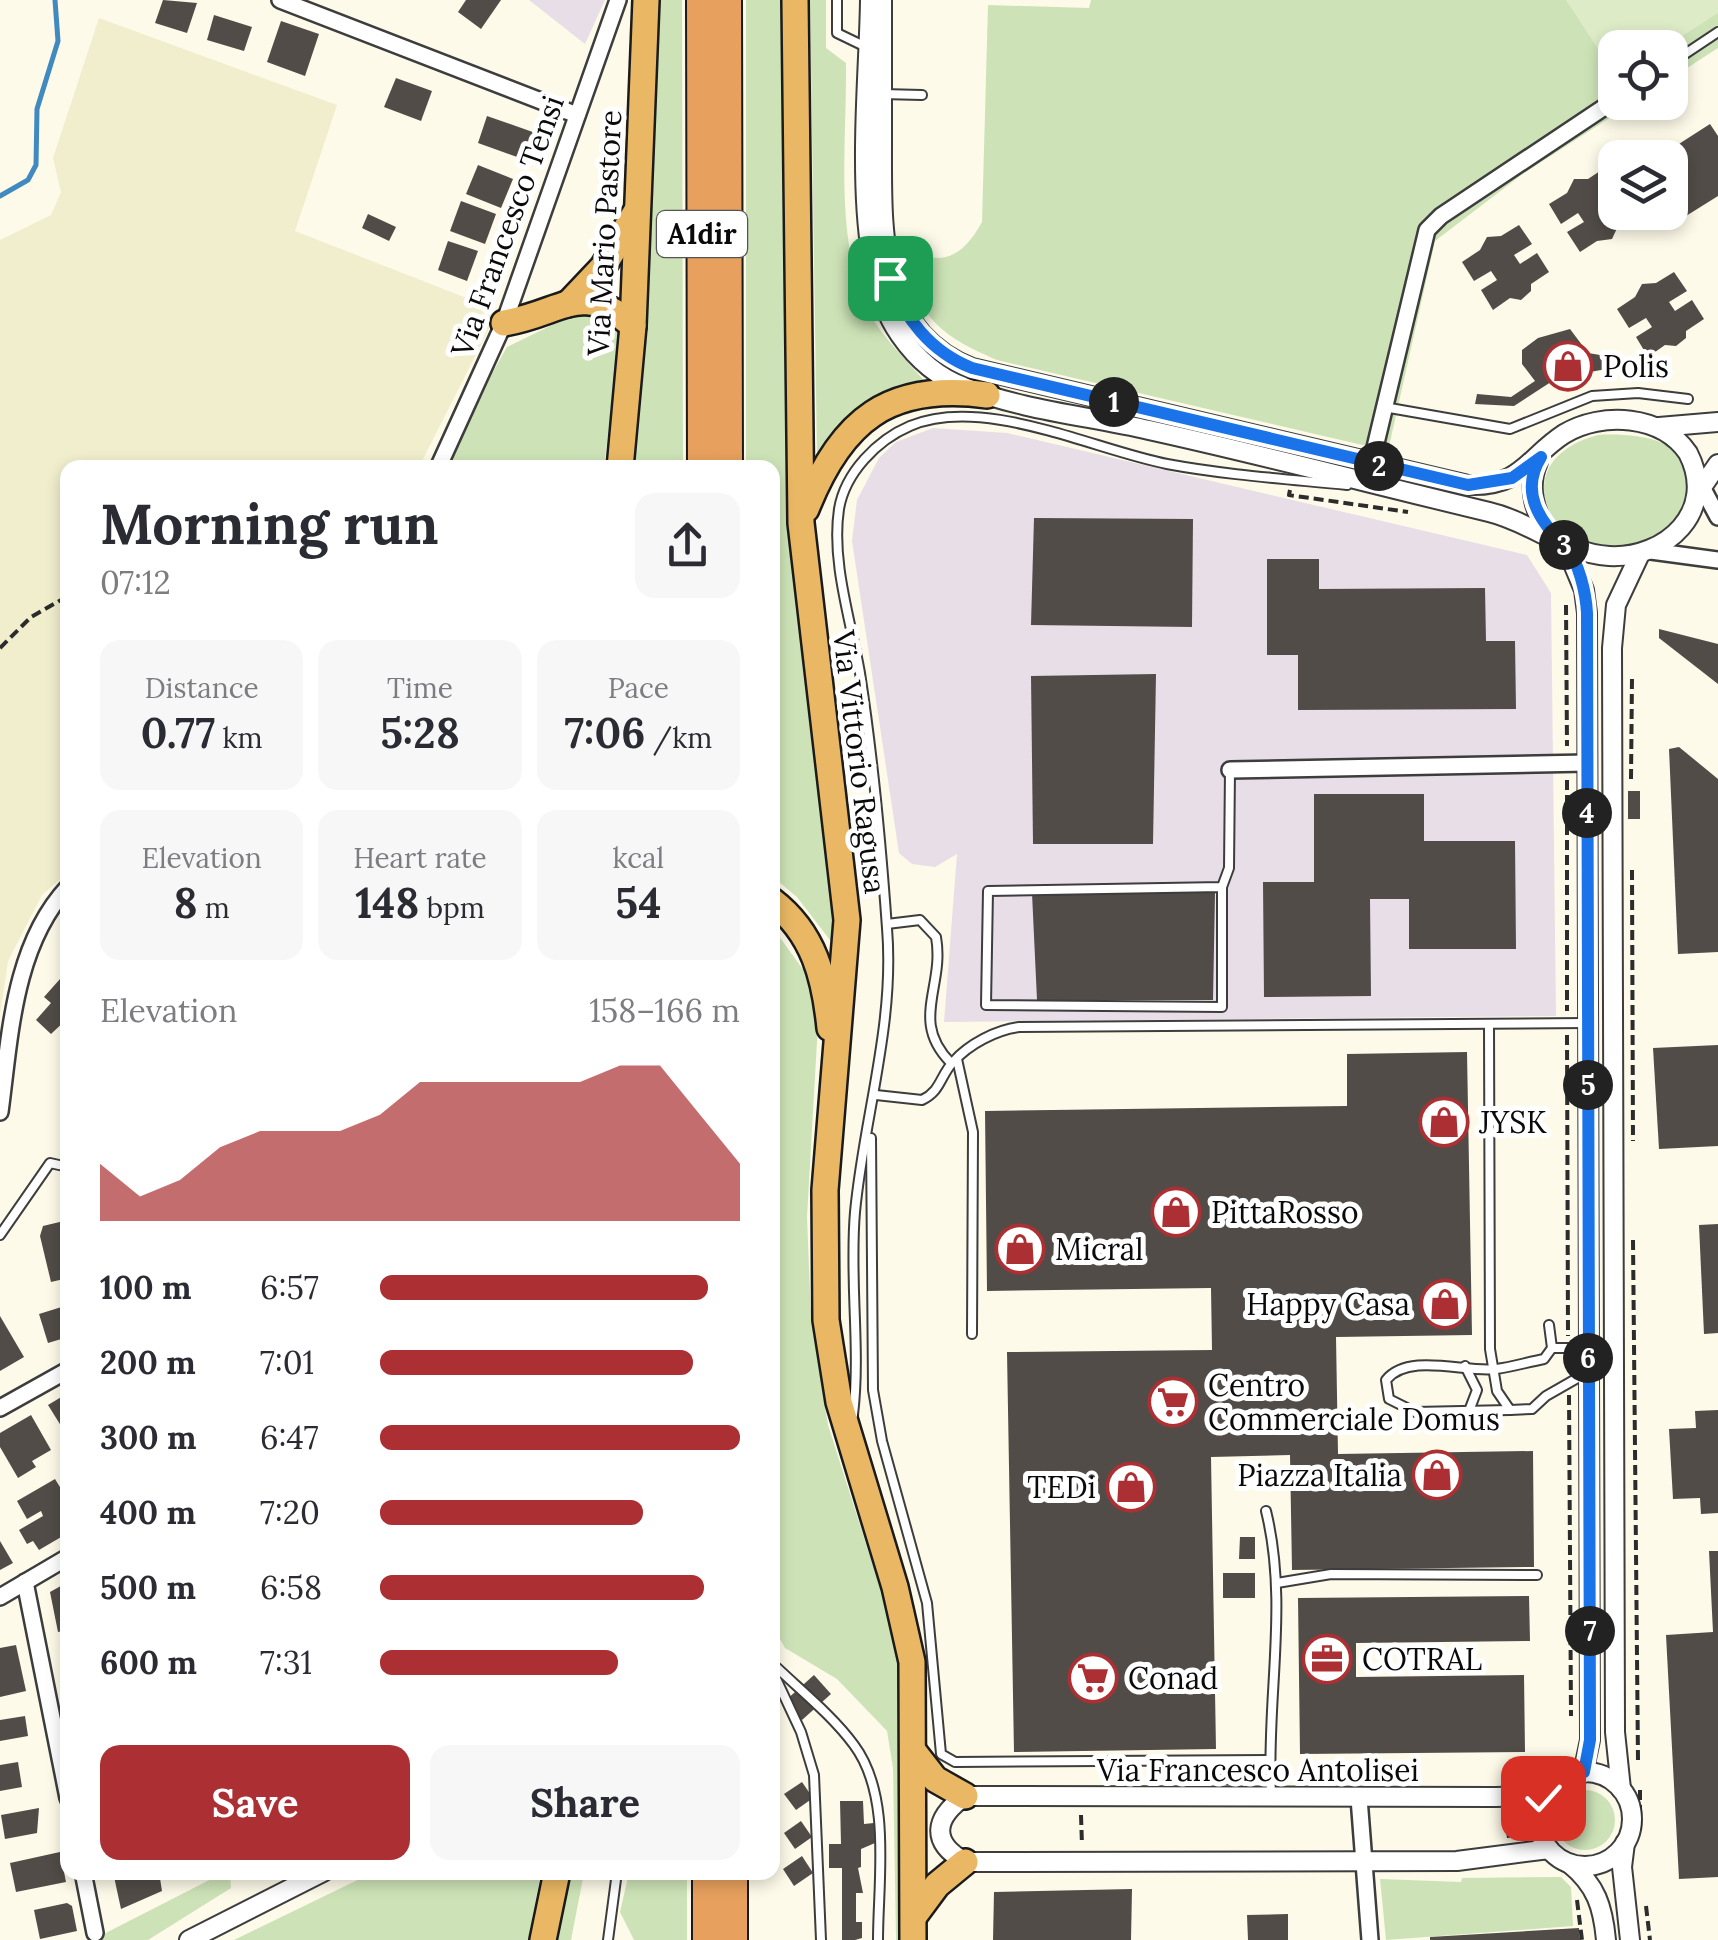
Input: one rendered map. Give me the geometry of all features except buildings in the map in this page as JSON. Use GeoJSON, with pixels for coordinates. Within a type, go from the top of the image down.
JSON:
{"type":"FeatureCollection","features":[{"type":"Feature","properties":{"kind":"highway","name":"Via Mario Pastore"},"geometry":{"type":"LineString","coordinates":[[621,460],[633,326],[646,0]]}},
{"type":"Feature","properties":{"kind":"highway","name":"A1dir"},"geometry":{"type":"LineString","coordinates":[[701,0],[702,460]]}},
{"type":"Feature","properties":{"kind":"highway","name":"A1dir"},"geometry":{"type":"LineString","coordinates":[[727,0],[728,460]]}},
{"type":"Feature","properties":{"kind":"highway","name":"Via Vittorio Ragusa"},"geometry":{"type":"LineString","coordinates":[[795,0],[801,523],[846,900],[845,971],[825,1190],[824,1290],[832,1370],[909,1644],[914,1752],[914,1928]]}},
{"type":"Feature","properties":{"kind":"highway"},"geometry":{"type":"LineString","coordinates":[[568,304],[603,266],[639,206]]}},
{"type":"Feature","properties":{"kind":"highway"},"geometry":{"type":"LineString","coordinates":[[504,323],[568,304],[599,301],[633,326]]}},
{"type":"Feature","properties":{"kind":"highway"},"geometry":{"type":"LineString","coordinates":[[801,523],[828,460],[870,415],[896,402],[940,390],[987,396]]}},
{"type":"Feature","properties":{"kind":"highway"},"geometry":{"type":"LineString","coordinates":[[780,907],[810,946],[822,974],[834,1093]]}},
{"type":"Feature","properties":{"kind":"highway"},"geometry":{"type":"LineString","coordinates":[[914,1752],[936,1779],[965,1796]]}},
{"type":"Feature","properties":{"kind":"highway"},"geometry":{"type":"LineString","coordinates":[[914,1928],[937,1885],[965,1862]]}},
{"type":"Feature","properties":{"kind":"highway"},"geometry":{"type":"LineString","coordinates":[[543,1940],[555,1880]]}},
{"type":"Feature","properties":{"kind":"highway"},"geometry":{"type":"LineString","coordinates":[[707,1880],[708,1940]]}},
{"type":"Feature","properties":{"kind":"highway"},"geometry":{"type":"LineString","coordinates":[[733,1880],[733,1940]]}},
{"type":"Feature","properties":{"kind":"street"},"geometry":{"type":"LineString","coordinates":[[280,0],[578,115]]}},
{"type":"Feature","properties":{"kind":"street","name":"Via Francesco Tensi"},"geometry":{"type":"LineString","coordinates":[[442,460],[504,323],[618,0]]}},
{"type":"Feature","properties":{"kind":"street"},"geometry":{"type":"LineString","coordinates":[[870,0],[868,243],[876,288],[898,333],[923,362],[951,382],[987,396],[1524,521],[1561,544],[1611,556],[1646,552],[1718,560]]}},
{"type":"Feature","properties":{"kind":"street"},"geometry":{"type":"LineString","coordinates":[[882,0],[885,260],[906,312],[939,349],[972,368],[1371,464],[1485,485],[1512,478],[1562,436],[1586,424],[1610,420],[1658,427],[1718,422]]}},
{"type":"Feature","properties":{"kind":"street"},"geometry":{"type":"LineString","coordinates":[[1371,464],[1421,242],[1431,224],[1598,111]]}},
{"type":"Feature","properties":{"kind":"street"},"geometry":{"type":"LineString","coordinates":[[1658,427],[1686,451],[1718,517]]}},
{"type":"Feature","properties":{"kind":"street"},"geometry":{"type":"LineString","coordinates":[[1541,457],[1532,479],[1534,499],[1543,525],[1561,544],[1586,601],[1590,1740],[1584,1772]]}},
{"type":"Feature","properties":{"kind":"street"},"geometry":{"type":"LineString","coordinates":[[1630,1940],[1622,1867],[1632,1841],[1631,1814],[1621,1790],[1615,1712],[1612,648],[1616,605],[1646,552],[1688,526],[1697,510],[1702,486],[1718,464]]}},
{"type":"Feature","properties":{"kind":"street"},"geometry":{"type":"LineString","coordinates":[[1230,770],[1587,763]]}},
{"type":"Feature","properties":{"kind":"street"},"geometry":{"type":"LineString","coordinates":[[0,1112],[22,976],[50,911],[60,898]]}},
{"type":"Feature","properties":{"kind":"street"},"geometry":{"type":"LineString","coordinates":[[0,1408],[60,1374]]}},
{"type":"Feature","properties":{"kind":"street"},"geometry":{"type":"LineString","coordinates":[[0,1597],[60,1562]]}},
{"type":"Feature","properties":{"kind":"street"},"geometry":{"type":"LineString","coordinates":[[25,1582],[60,1758]]}},
{"type":"Feature","properties":{"kind":"street"},"geometry":{"type":"LineString","coordinates":[[1606,1940],[1600,1900],[1588,1879],[1548,1849],[1538,1818],[1550,1787],[1562,1778],[1584,1772],[1602,1775],[1621,1790]]}},
{"type":"Feature","properties":{"kind":"street","name":"Via Francesco Antolisei"},"geometry":{"type":"LineString","coordinates":[[965,1796],[1520,1797],[1550,1787]]}},
{"type":"Feature","properties":{"kind":"street"},"geometry":{"type":"LineString","coordinates":[[965,1796],[944,1814],[938,1829],[942,1844],[965,1862],[1468,1860],[1548,1849]]}},
{"type":"Feature","properties":{"kind":"street"},"geometry":{"type":"LineString","coordinates":[[1359,1798],[1370,1940]]}},
{"type":"Feature","properties":{"kind":"street"},"geometry":{"type":"LineString","coordinates":[[1570,1864],[1602,1863],[1632,1841]]}},
{"type":"Feature","properties":{"kind":"street"},"geometry":{"type":"LineString","coordinates":[[84,1880],[95,1933]]}},
{"type":"Feature","properties":{"kind":"street"},"geometry":{"type":"LineString","coordinates":[[189,1940],[308,1880]]}},
{"type":"Feature","properties":{"kind":"lane"},"geometry":{"type":"LineString","coordinates":[[837,0],[837,33],[870,49]]}},
{"type":"Feature","properties":{"kind":"lane"},"geometry":{"type":"LineString","coordinates":[[1688,52],[1718,32]]}},
{"type":"Feature","properties":{"kind":"lane"},"geometry":{"type":"LineString","coordinates":[[882,94],[922,95]]}},
{"type":"Feature","properties":{"kind":"lane"},"geometry":{"type":"LineString","coordinates":[[1384,408],[1510,429],[1592,396],[1638,393],[1688,398]]}},
{"type":"Feature","properties":{"kind":"lane"},"geometry":{"type":"LineString","coordinates":[[850,1440],[856,1377],[855,1214],[888,998],[887,924],[867,725],[838,549],[840,507],[860,465],[909,427],[943,418],[990,418],[1170,464],[1397,490]]}},
{"type":"Feature","properties":{"kind":"lane"},"geometry":{"type":"LineString","coordinates":[[867,725],[879,716]]}},
{"type":"Feature","properties":{"kind":"lane"},"geometry":{"type":"LineString","coordinates":[[1222,888],[988,892],[986,1005],[1222,1007],[1222,888],[1230,868],[1230,770]]}},
{"type":"Feature","properties":{"kind":"lane"},"geometry":{"type":"LineString","coordinates":[[887,924],[920,920],[936,937],[929,1032],[936,1049],[954,1061],[972,1122],[972,1334]]}},
{"type":"Feature","properties":{"kind":"lane"},"geometry":{"type":"LineString","coordinates":[[876,1095],[922,1100],[940,1087],[954,1061],[989,1036],[1019,1027],[1588,1023]]}},
{"type":"Feature","properties":{"kind":"lane"},"geometry":{"type":"LineString","coordinates":[[1489,1026],[1492,1370],[1500,1399],[1510,1410]]}},
{"type":"Feature","properties":{"kind":"lane"},"geometry":{"type":"LineString","coordinates":[[870,1126],[873,1390],[882,1441],[927,1603],[940,1754],[954,1762],[1269,1760]]}},
{"type":"Feature","properties":{"kind":"lane"},"geometry":{"type":"LineString","coordinates":[[0,1236],[50,1162],[60,1165]]}},
{"type":"Feature","properties":{"kind":"lane"},"geometry":{"type":"LineString","coordinates":[[1550,1325],[1552,1348],[1544,1359],[1492,1370],[1465,1366],[1394,1371],[1385,1389],[1404,1409],[1532,1409],[1546,1396],[1588,1372]]}},
{"type":"Feature","properties":{"kind":"lane"},"geometry":{"type":"LineString","coordinates":[[1552,1348],[1588,1348]]}},
{"type":"Feature","properties":{"kind":"lane"},"geometry":{"type":"LineString","coordinates":[[1465,1366],[1477,1390],[1468,1412]]}},
{"type":"Feature","properties":{"kind":"lane"},"geometry":{"type":"LineString","coordinates":[[1266,1511],[1278,1583],[1269,1760],[1271,1798]]}},
{"type":"Feature","properties":{"kind":"lane"},"geometry":{"type":"LineString","coordinates":[[1278,1583],[1330,1574],[1537,1575]]}},
{"type":"Feature","properties":{"kind":"lane"},"geometry":{"type":"LineString","coordinates":[[780,1674],[847,1736],[870,1774],[877,1812],[878,1940]]}},
{"type":"Feature","properties":{"kind":"lane"},"geometry":{"type":"LineString","coordinates":[[780,1685],[805,1742],[814,1775],[821,1940]]}},
{"type":"Feature","properties":{"kind":"lane"},"geometry":{"type":"LineString","coordinates":[[608,1940],[616,1880]]}},
{"type":"Feature","properties":{"kind":"path"},"geometry":{"type":"LineString","coordinates":[[1289,496],[1414,513]]}},
{"type":"Feature","properties":{"kind":"path"},"geometry":{"type":"LineString","coordinates":[[1566,599],[1567,712]]}},
{"type":"Feature","properties":{"kind":"path"},"geometry":{"type":"LineString","coordinates":[[0,648],[32,618],[60,601]]}},
{"type":"Feature","properties":{"kind":"path"},"geometry":{"type":"LineString","coordinates":[[1567,832],[1568,1335]]}},
{"type":"Feature","properties":{"kind":"path"},"geometry":{"type":"LineString","coordinates":[[1569,1400],[1569,1709],[1574,1726]]}},
{"type":"Feature","properties":{"kind":"path"},"geometry":{"type":"LineString","coordinates":[[1632,1841],[1636,1732]]}},
{"type":"Feature","properties":{"kind":"path"},"geometry":{"type":"LineString","coordinates":[[1081,1808],[1082,1850]]}},
{"type":"Feature","properties":{"kind":"path"},"geometry":{"type":"LineString","coordinates":[[1576,1892],[1582,1940]]}},
{"type":"Feature","properties":{"kind":"path"},"geometry":{"type":"LineString","coordinates":[[1639,1898],[1646,1904],[1650,1940]]}},
{"type":"Feature","properties":{"kind":"shaded area"},"geometry":{"type":"Polygon","coordinates":[[[529,0],[605,0],[585,44],[529,0]]]}},
{"type":"Feature","properties":{"kind":"shaded area"},"geometry":{"type":"Polygon","coordinates":[[[99,18],[337,105],[295,231],[492,308],[494,319],[423,460],[60,460],[60,879],[42,895],[8,961],[0,1015],[0,240],[51,215],[61,192],[53,158],[99,18]]]}},
{"type":"Feature","properties":{"kind":"shaded area"},"geometry":{"type":"Polygon","coordinates":[[[933,428],[1007,433],[1527,555],[1551,593],[1556,1016],[944,1022],[957,854],[935,867],[912,864],[899,853],[852,541],[857,500],[879,458],[896,442],[933,428]]]}},
{"type":"Feature","properties":{"kind":"green space"},"geometry":{"type":"Polygon","coordinates":[[[656,0],[682,0],[683,460],[629,460],[656,0]]]}},
{"type":"Feature","properties":{"kind":"green space"},"geometry":{"type":"Polygon","coordinates":[[[746,0],[785,0],[833,944],[797,897],[780,883],[780,460],[746,460],[746,0]]]}},
{"type":"Feature","properties":{"kind":"green space"},"geometry":{"type":"Polygon","coordinates":[[[810,0],[826,0],[826,48],[846,63],[846,213],[854,272],[876,323],[928,385],[894,393],[864,407],[838,428],[817,457],[810,0]]]}},
{"type":"Feature","properties":{"kind":"green space"},"geometry":{"type":"Polygon","coordinates":[[[1091,0],[1718,0],[1718,48],[1688,67],[1688,30],[1598,30],[1598,120],[1607,120],[1524,173],[1435,241],[1388,451],[997,360],[944,331],[923,306],[904,247],[929,257],[949,256],[967,244],[982,222],[988,5],[1089,8],[1091,0]]]}},
{"type":"Feature","properties":{"kind":"green space"},"geometry":{"type":"Polygon","coordinates":[[[1566,0],[1718,0],[1718,13],[1688,32],[1598,30],[1598,49],[1566,0]]]}},
{"type":"Feature","properties":{"kind":"green space"},"geometry":{"type":"Polygon","coordinates":[[[585,309],[618,319],[620,333],[605,460],[443,460],[507,347],[585,309]]]}},
{"type":"Feature","properties":{"kind":"green space"},"geometry":{"type":"Polygon","coordinates":[[[1598,435],[1642,437],[1671,447],[1682,456],[1690,468],[1692,483],[1681,521],[1648,542],[1616,549],[1588,544],[1566,531],[1550,512],[1544,491],[1549,469],[1566,449],[1598,435]]]}},
{"type":"Feature","properties":{"kind":"green space"},"geometry":{"type":"Polygon","coordinates":[[[780,938],[807,975],[818,1024],[807,1217],[811,1318],[828,1425],[883,1597],[902,1676],[902,1940],[896,1940],[893,1768],[887,1731],[837,1679],[785,1648],[780,1639],[780,938]]]}},
{"type":"Feature","properties":{"kind":"green space"},"geometry":{"type":"Polygon","coordinates":[[[1585,1790],[1606,1799],[1615,1820],[1606,1841],[1585,1850],[1564,1841],[1555,1820],[1564,1799],[1585,1790]]]}},
{"type":"Feature","properties":{"kind":"green space"},"geometry":{"type":"Polygon","coordinates":[[[1561,1877],[1571,1887],[1573,1926],[1386,1940],[1380,1879],[1461,1882],[1462,1878],[1561,1877]]]}},
{"type":"Feature","properties":{"kind":"green space"},"geometry":{"type":"Polygon","coordinates":[[[209,1880],[230,1880],[231,1888],[148,1940],[92,1940],[209,1880]]]}},
{"type":"Feature","properties":{"kind":"green space"},"geometry":{"type":"Polygon","coordinates":[[[358,1880],[540,1880],[528,1940],[234,1940],[358,1880]]]}},
{"type":"Feature","properties":{"kind":"green space"},"geometry":{"type":"Polygon","coordinates":[[[565,1880],[583,1880],[571,1940],[554,1940],[565,1880]]]}},
{"type":"Feature","properties":{"kind":"green space"},"geometry":{"type":"Polygon","coordinates":[[[627,1880],[687,1880],[687,1940],[634,1940],[620,1912],[627,1880]]]}},
{"type":"Feature","properties":{"kind":"waterway"},"geometry":{"type":"LineString","coordinates":[[0,196],[28,180],[36,165],[37,109],[58,41],[55,0]]}},
{"type":"Feature","properties":{"kind":"place","name":"Polis"},"geometry":{"type":"Point","coordinates":[1568,366]}},
{"type":"Feature","properties":{"kind":"place","name":"JYSK"},"geometry":{"type":"Point","coordinates":[1444,1122]}},
{"type":"Feature","properties":{"kind":"place","name":"PittaRosso"},"geometry":{"type":"Point","coordinates":[1176,1212]}},
{"type":"Feature","properties":{"kind":"place","name":"Micral"},"geometry":{"type":"Point","coordinates":[1020,1249]}},
{"type":"Feature","properties":{"kind":"place","name":"Happy Casa"},"geometry":{"type":"Point","coordinates":[1445,1304]}},
{"type":"Feature","properties":{"kind":"place","name":"Centro Commerciale Domus"},"geometry":{"type":"Point","coordinates":[1173,1402]}},
{"type":"Feature","properties":{"kind":"place","name":"Piazza Italia"},"geometry":{"type":"Point","coordinates":[1437,1475]}},
{"type":"Feature","properties":{"kind":"place","name":"TEDi"},"geometry":{"type":"Point","coordinates":[1131,1487]}},
{"type":"Feature","properties":{"kind":"place","name":"COTRAL"},"geometry":{"type":"Point","coordinates":[1327,1659]}},
{"type":"Feature","properties":{"kind":"place","name":"Conad"},"geometry":{"type":"Point","coordinates":[1093,1678]}},
{"type":"Feature","properties":{"kind":"route"},"geometry":{"type":"LineString","coordinates":[[890,278],[922,334],[948,356],[972,368],[1468,485],[1512,478],[1541,457],[1532,479],[1536,510],[1548,533],[1566,547],[1584,590],[1587,613],[1590,1740],[1584,1772],[1557,1781],[1543,1798]]}}]}
